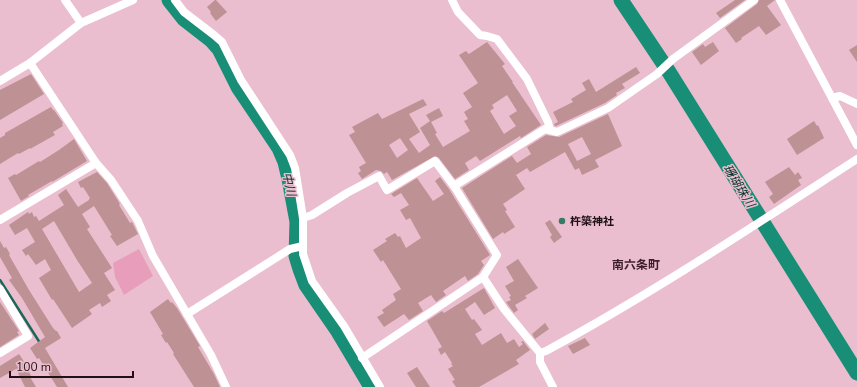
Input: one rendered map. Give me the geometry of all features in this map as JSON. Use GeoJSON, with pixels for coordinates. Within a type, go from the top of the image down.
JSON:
{"type":"FeatureCollection","features":[{"type":"Feature","properties":{"kind":"street"},"geometry":{"type":"LineString","coordinates":[[65,0],[81,23]]}},
{"type":"Feature","properties":{"kind":"street"},"geometry":{"type":"LineString","coordinates":[[0,82],[30,63],[81,23],[133,0]]}},
{"type":"Feature","properties":{"kind":"street"},"geometry":{"type":"LineString","coordinates":[[174,0],[184,12],[222,42],[242,80],[290,155],[295,168],[304,218],[303,254],[312,281],[344,326],[380,387]]}},
{"type":"Feature","properties":{"kind":"street"},"geometry":{"type":"LineString","coordinates":[[452,0],[458,12],[480,35],[497,39],[527,79],[548,122],[550,130]]}},
{"type":"Feature","properties":{"kind":"street"},"geometry":{"type":"LineString","coordinates":[[454,186],[545,129],[556,132],[608,108],[657,74],[673,59],[754,0]]}},
{"type":"Feature","properties":{"kind":"street"},"geometry":{"type":"LineString","coordinates":[[780,0],[857,144]]}},
{"type":"Feature","properties":{"kind":"street"},"geometry":{"type":"LineString","coordinates":[[30,63],[96,163],[111,180],[138,221],[153,256],[211,355],[226,387]]}},
{"type":"Feature","properties":{"kind":"street"},"geometry":{"type":"LineString","coordinates":[[832,98],[840,96],[857,104]]}},
{"type":"Feature","properties":{"kind":"street"},"geometry":{"type":"LineString","coordinates":[[540,353],[585,330],[672,278],[857,159]]}},
{"type":"Feature","properties":{"kind":"street"},"geometry":{"type":"LineString","coordinates":[[304,218],[312,215],[347,193],[379,176],[387,190],[435,161],[454,186],[497,255],[483,277],[362,358]]}},
{"type":"Feature","properties":{"kind":"street"},"geometry":{"type":"LineString","coordinates":[[0,220],[96,163]]}},
{"type":"Feature","properties":{"kind":"street"},"geometry":{"type":"LineString","coordinates":[[187,314],[290,249],[303,246]]}},
{"type":"Feature","properties":{"kind":"street"},"geometry":{"type":"LineString","coordinates":[[483,277],[504,309],[540,353],[540,362],[553,387]]}},
{"type":"Feature","properties":{"kind":"street"},"geometry":{"type":"LineString","coordinates":[[0,289],[28,336],[0,353]]}},
{"type":"Feature","properties":{"kind":"shaded area"},"geometry":{"type":"Polygon","coordinates":[[[139,249],[153,276],[124,295],[115,277],[113,263],[139,249]]]}},
{"type":"Feature","properties":{"kind":"building"},"geometry":{"type":"Polygon","coordinates":[[[215,0],[227,12],[216,21],[207,7],[215,0]]]}},
{"type":"Feature","properties":{"kind":"building"},"geometry":{"type":"Polygon","coordinates":[[[735,0],[745,0],[720,18],[716,13],[735,0]]]}},
{"type":"Feature","properties":{"kind":"building"},"geometry":{"type":"Polygon","coordinates":[[[759,0],[775,0],[767,6],[781,25],[766,35],[759,26],[736,43],[725,28],[757,4],[759,0]]]}},
{"type":"Feature","properties":{"kind":"building"},"geometry":{"type":"Polygon","coordinates":[[[487,42],[505,64],[502,66],[541,125],[521,138],[520,136],[480,161],[476,156],[465,163],[469,170],[455,179],[439,158],[435,156],[392,180],[387,172],[384,174],[381,171],[376,170],[362,179],[358,173],[361,171],[359,167],[366,163],[349,135],[355,132],[352,127],[378,113],[382,119],[423,99],[427,105],[409,114],[420,132],[409,139],[419,153],[430,145],[420,128],[430,121],[426,115],[439,108],[443,116],[431,122],[437,133],[435,134],[443,147],[470,131],[464,121],[468,119],[464,112],[472,107],[463,93],[478,83],[459,55],[466,51],[469,54],[487,42]],[[507,95],[492,105],[494,108],[490,111],[504,134],[516,126],[509,116],[517,111],[507,95]],[[400,138],[389,145],[397,158],[408,150],[400,138]]]}},
{"type":"Feature","properties":{"kind":"building"},"geometry":{"type":"Polygon","coordinates":[[[713,42],[719,51],[701,65],[692,52],[703,44],[705,47],[713,42]]]}},
{"type":"Feature","properties":{"kind":"building"},"geometry":{"type":"Polygon","coordinates":[[[857,45],[857,62],[849,50],[857,45]]]}},
{"type":"Feature","properties":{"kind":"building"},"geometry":{"type":"Polygon","coordinates":[[[636,67],[640,73],[622,84],[625,88],[616,93],[617,95],[605,103],[555,126],[554,124],[558,122],[553,112],[573,102],[571,99],[586,90],[582,83],[589,79],[596,92],[636,67]]]}},
{"type":"Feature","properties":{"kind":"building"},"geometry":{"type":"Polygon","coordinates":[[[31,74],[44,94],[0,120],[0,90],[31,74]]]}},
{"type":"Feature","properties":{"kind":"building"},"geometry":{"type":"Polygon","coordinates":[[[51,107],[63,123],[63,126],[53,132],[55,135],[30,149],[19,154],[18,153],[0,164],[0,138],[5,135],[5,133],[51,107]]]}},
{"type":"Feature","properties":{"kind":"building"},"geometry":{"type":"Polygon","coordinates":[[[608,114],[622,146],[595,160],[599,167],[582,175],[579,168],[575,170],[565,152],[530,172],[527,168],[516,175],[525,189],[503,204],[507,210],[505,211],[515,227],[504,234],[503,232],[493,239],[462,188],[512,156],[517,163],[531,154],[527,147],[546,135],[559,137],[608,114]],[[582,137],[568,144],[577,161],[591,154],[582,137]]]}},
{"type":"Feature","properties":{"kind":"building"},"geometry":{"type":"Polygon","coordinates":[[[814,121],[817,126],[818,125],[824,138],[797,155],[787,139],[814,121]]]}},
{"type":"Feature","properties":{"kind":"building"},"geometry":{"type":"Polygon","coordinates":[[[74,139],[87,161],[28,195],[29,196],[21,201],[8,178],[15,174],[16,175],[39,161],[40,162],[74,139]]]}},
{"type":"Feature","properties":{"kind":"building"},"geometry":{"type":"Polygon","coordinates":[[[789,167],[795,175],[798,172],[802,178],[798,180],[801,185],[774,204],[769,197],[773,194],[765,182],[789,167]]]}},
{"type":"Feature","properties":{"kind":"building"},"geometry":{"type":"Polygon","coordinates":[[[97,172],[107,183],[138,234],[117,246],[94,206],[82,214],[90,227],[87,229],[112,268],[104,273],[115,290],[107,295],[111,301],[102,307],[100,303],[89,310],[92,314],[72,328],[53,299],[52,300],[39,278],[51,270],[45,259],[36,265],[28,254],[26,256],[22,250],[35,242],[27,228],[15,235],[9,225],[28,212],[29,214],[32,212],[34,217],[36,216],[39,221],[64,205],[58,195],[66,189],[78,207],[90,198],[78,182],[97,172]],[[54,221],[42,229],[79,292],[92,283],[54,221]]]}},
{"type":"Feature","properties":{"kind":"building"},"geometry":{"type":"Polygon","coordinates":[[[440,177],[490,255],[481,261],[484,265],[478,274],[468,281],[465,276],[443,291],[446,295],[436,302],[431,295],[418,303],[423,311],[409,320],[404,314],[384,327],[377,317],[384,313],[382,310],[396,300],[393,294],[401,289],[383,260],[381,262],[373,250],[387,241],[385,239],[395,233],[398,237],[400,236],[406,248],[421,238],[410,218],[406,220],[400,210],[409,205],[401,193],[394,197],[391,194],[417,178],[433,201],[444,194],[435,181],[440,177]]]}},
{"type":"Feature","properties":{"kind":"building"},"geometry":{"type":"Polygon","coordinates":[[[550,220],[562,237],[554,243],[550,237],[552,235],[545,223],[550,220]]]}},
{"type":"Feature","properties":{"kind":"building"},"geometry":{"type":"Polygon","coordinates":[[[0,241],[4,248],[6,247],[29,290],[61,338],[45,348],[68,387],[57,387],[39,358],[37,359],[30,348],[45,337],[22,298],[9,280],[12,278],[0,257],[0,241]]]}},
{"type":"Feature","properties":{"kind":"building"},"geometry":{"type":"Polygon","coordinates":[[[518,259],[538,288],[525,296],[527,298],[515,305],[518,310],[514,313],[506,302],[511,300],[509,297],[511,296],[505,286],[514,281],[506,267],[518,259]]]}},
{"type":"Feature","properties":{"kind":"building"},"geometry":{"type":"Polygon","coordinates":[[[484,288],[495,308],[484,315],[475,302],[465,309],[472,320],[474,319],[482,330],[475,334],[482,345],[501,333],[507,343],[514,339],[519,347],[523,344],[521,342],[523,341],[530,350],[516,360],[519,364],[479,387],[456,387],[452,381],[455,380],[448,369],[453,366],[451,364],[452,363],[445,352],[441,355],[438,349],[442,347],[427,321],[442,311],[444,313],[484,288]]]}},
{"type":"Feature","properties":{"kind":"building"},"geometry":{"type":"Polygon","coordinates":[[[168,299],[177,308],[200,346],[198,347],[220,387],[194,387],[173,354],[174,353],[161,335],[163,334],[150,312],[168,299]]]}},
{"type":"Feature","properties":{"kind":"building"},"geometry":{"type":"Polygon","coordinates":[[[0,302],[19,331],[17,332],[19,335],[0,347],[0,302]]]}},
{"type":"Feature","properties":{"kind":"building"},"geometry":{"type":"Polygon","coordinates":[[[545,323],[549,329],[535,339],[532,334],[545,323]]]}},
{"type":"Feature","properties":{"kind":"building"},"geometry":{"type":"Polygon","coordinates":[[[585,338],[590,345],[573,354],[568,346],[585,338]]]}},
{"type":"Feature","properties":{"kind":"building"},"geometry":{"type":"Polygon","coordinates":[[[19,354],[25,363],[31,376],[30,377],[36,387],[25,387],[16,369],[0,378],[0,366],[19,354]]]}},
{"type":"Feature","properties":{"kind":"building"},"geometry":{"type":"Polygon","coordinates":[[[417,367],[430,387],[416,387],[407,373],[417,367]]]}},
{"type":"Feature","properties":{"kind":"waterway","name":"中川"},"geometry":{"type":"LineString","coordinates":[[169,0],[184,19],[211,40],[219,49],[238,87],[279,148],[285,162],[297,222],[296,256],[306,285],[337,330],[371,387]]}},
{"type":"Feature","properties":{"kind":"waterway","name":"珊瑚珠川"},"geometry":{"type":"LineString","coordinates":[[621,0],[669,72],[857,373]]}},
{"type":"Feature","properties":{"kind":"waterway"},"geometry":{"type":"LineString","coordinates":[[0,280],[40,343]]}},
{"type":"Feature","properties":{"kind":"place","name":"杵築神社"},"geometry":{"type":"Point","coordinates":[562,221]}},
{"type":"Feature","properties":{"kind":"district","name":"南六条町"},"geometry":{"type":"Point","coordinates":[636,265]}}]}
